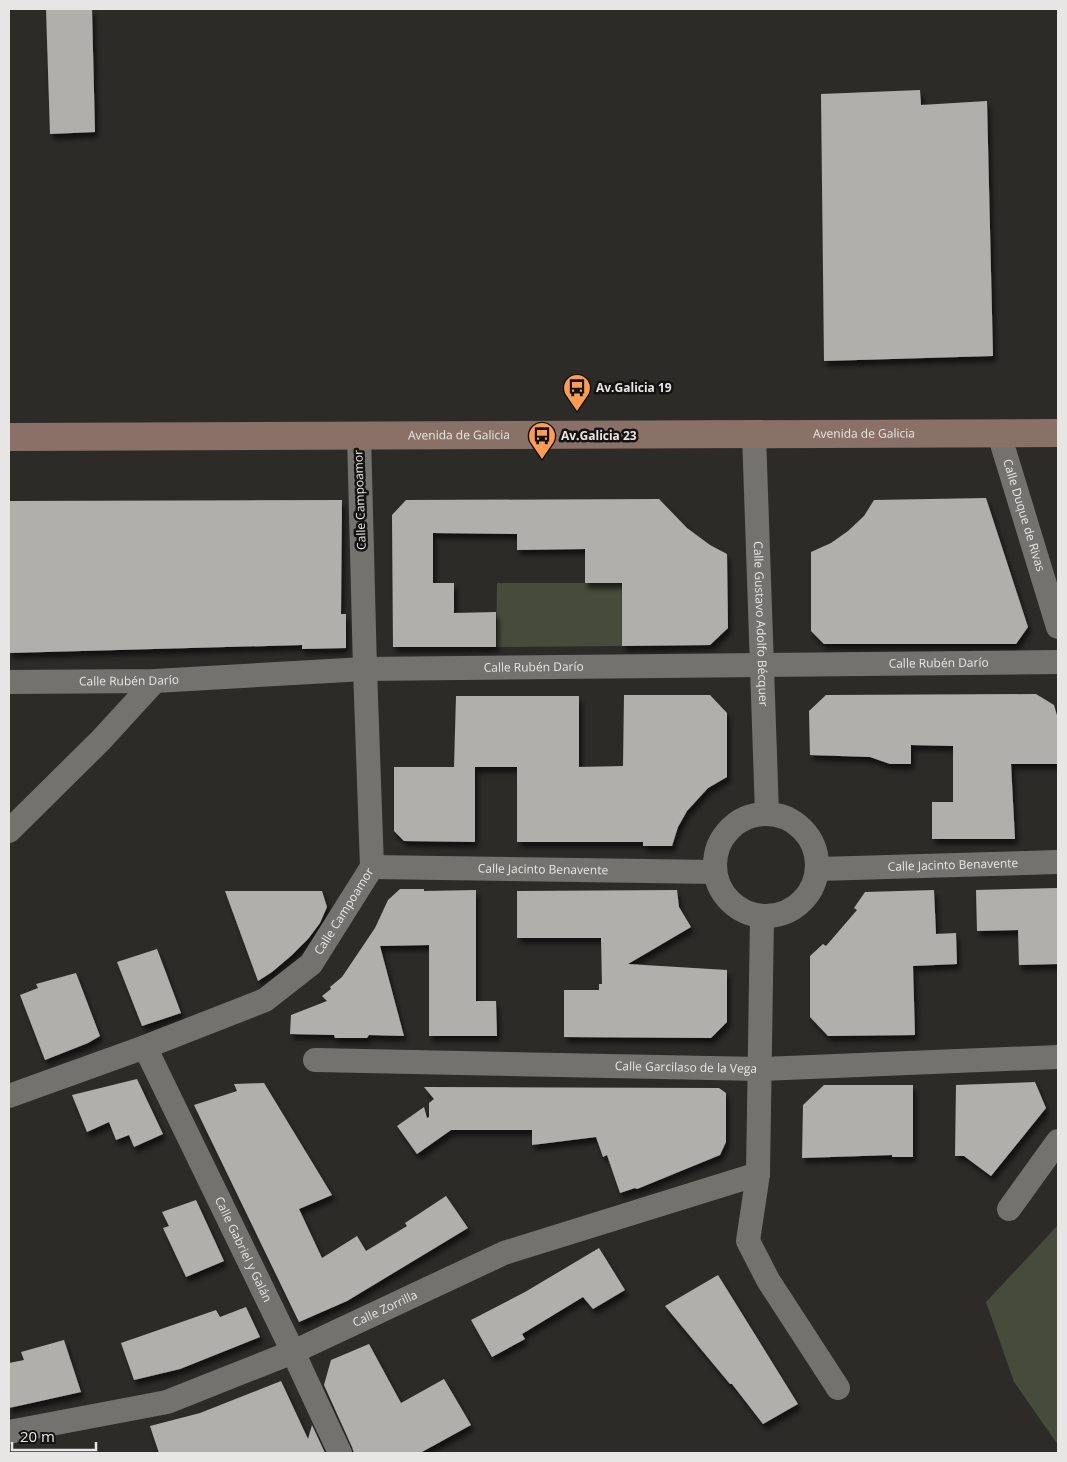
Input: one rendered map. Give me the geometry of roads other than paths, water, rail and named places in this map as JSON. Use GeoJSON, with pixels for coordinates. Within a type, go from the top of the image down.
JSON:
{"type":"FeatureCollection","features":[{"type":"Feature","properties":{"kind":"main road","name":"Avenida de Galicia"},"geometry":{"type":"LineString","coordinates":[[9,437],[1058,433]]}},
{"type":"Feature","properties":{"kind":"street","name":"Calle Gustavo Adolfo Bécquer"},"geometry":{"type":"LineString","coordinates":[[754,434],[767,813]]}},
{"type":"Feature","properties":{"kind":"street","name":"Calle Duque de Rivas"},"geometry":{"type":"LineString","coordinates":[[999,434],[1058,627]]}},
{"type":"Feature","properties":{"kind":"street","name":"Calle Campoamor"},"geometry":{"type":"LineString","coordinates":[[9,1096],[145,1047],[265,1000],[311,964],[372,867],[359,435]]}},
{"type":"Feature","properties":{"kind":"street","name":"Calle Rubén Darío"},"geometry":{"type":"LineString","coordinates":[[9,682],[155,681],[365,670],[1058,662]]}},
{"type":"Feature","properties":{"kind":"street"},"geometry":{"type":"LineString","coordinates":[[9,831],[102,740],[155,681]]}},
{"type":"Feature","properties":{"kind":"street"},"geometry":{"type":"LineString","coordinates":[[767,813],[789,819],[806,832],[815,848],[818,869],[811,892],[788,912],[762,916],[734,906],[721,890],[715,872],[715,857],[721,841],[732,827],[745,818],[767,813]]}},
{"type":"Feature","properties":{"kind":"street","name":"Calle Jacinto Benavente"},"geometry":{"type":"LineString","coordinates":[[818,869],[1058,862]]}},
{"type":"Feature","properties":{"kind":"street","name":"Calle Jacinto Benavente"},"geometry":{"type":"LineString","coordinates":[[372,867],[715,872]]}},
{"type":"Feature","properties":{"kind":"street"},"geometry":{"type":"LineString","coordinates":[[762,916],[758,1174],[748,1241],[768,1280],[838,1388]]}},
{"type":"Feature","properties":{"kind":"street","name":"Calle Gabriel y Galán"},"geometry":{"type":"LineString","coordinates":[[145,1047],[340,1453]]}},
{"type":"Feature","properties":{"kind":"street","name":"Calle Garcilaso de la Vega"},"geometry":{"type":"LineString","coordinates":[[315,1060],[760,1069],[1058,1057]]}},
{"type":"Feature","properties":{"kind":"street"},"geometry":{"type":"LineString","coordinates":[[1009,1209],[1058,1141]]}},
{"type":"Feature","properties":{"kind":"street","name":"Calle Zorrilla"},"geometry":{"type":"LineString","coordinates":[[9,1432],[167,1402],[293,1352],[504,1253],[758,1174]]}},
{"type":"Feature","properties":{"kind":"place","name":"Av.Galicia 19"},"geometry":{"type":"Point","coordinates":[577,412]}},
{"type":"Feature","properties":{"kind":"place","name":"Av.Galicia 23"},"geometry":{"type":"Point","coordinates":[542,460]}}]}
